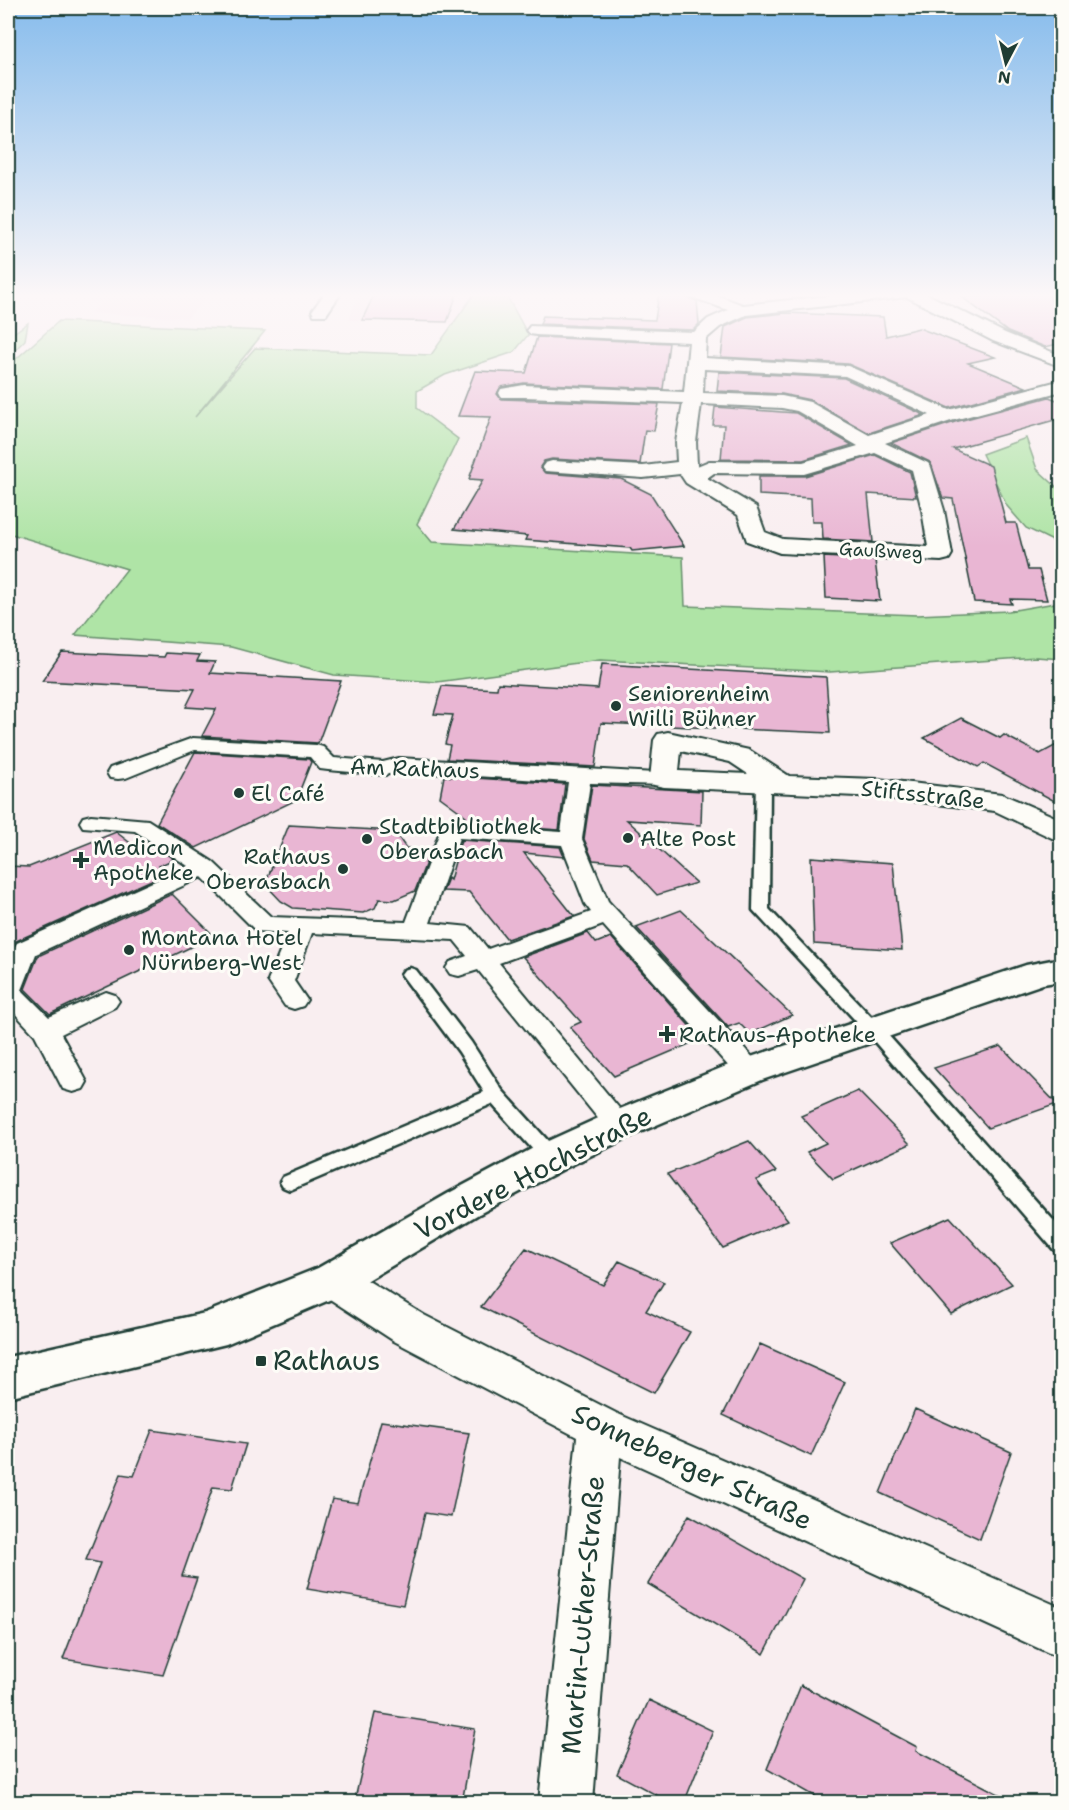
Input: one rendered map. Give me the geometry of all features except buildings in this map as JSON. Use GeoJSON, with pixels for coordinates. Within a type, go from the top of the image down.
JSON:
{"type":"FeatureCollection","features":[{"type":"Feature","properties":{"kind":"street"},"geometry":{"type":"LineString","coordinates":[[690,473],[686,442],[694,377]]}},
{"type":"Feature","properties":{"kind":"street"},"geometry":{"type":"LineString","coordinates":[[862,377],[947,416]]}},
{"type":"Feature","properties":{"kind":"street"},"geometry":{"type":"LineString","coordinates":[[508,393],[524,391],[782,402],[803,406],[867,442],[947,416],[1062,386]]}},
{"type":"Feature","properties":{"kind":"street"},"geometry":{"type":"LineString","coordinates":[[552,467],[690,473],[708,467],[804,468],[868,449],[867,442]]}},
{"type":"Feature","properties":{"kind":"street","name":"Gaußweg"},"geometry":{"type":"LineString","coordinates":[[690,473],[748,512],[755,536],[780,546],[941,554],[933,510],[921,467],[867,442]]}},
{"type":"Feature","properties":{"kind":"street"},"geometry":{"type":"LineString","coordinates":[[664,779],[668,740],[740,756],[771,782]]}},
{"type":"Feature","properties":{"kind":"street","name":"Am Rathaus"},"geometry":{"type":"LineString","coordinates":[[118,773],[193,744],[316,751],[328,764],[385,769],[399,764],[664,779]]}},
{"type":"Feature","properties":{"kind":"street"},"geometry":{"type":"LineString","coordinates":[[580,776],[571,839],[597,904],[749,1071]]}},
{"type":"Feature","properties":{"kind":"street","name":"Stiftsstraße"},"geometry":{"type":"LineString","coordinates":[[664,779],[878,788],[1002,803],[1062,832]]}},
{"type":"Feature","properties":{"kind":"street"},"geometry":{"type":"LineString","coordinates":[[91,822],[140,825],[206,867],[265,925],[461,933],[619,1125]]}},
{"type":"Feature","properties":{"kind":"street"},"geometry":{"type":"LineString","coordinates":[[415,930],[450,831],[571,839]]}},
{"type":"Feature","properties":{"kind":"street"},"geometry":{"type":"LineString","coordinates":[[73,1082],[46,1030],[8,993],[26,949],[206,867]]}},
{"type":"Feature","properties":{"kind":"street"},"geometry":{"type":"LineString","coordinates":[[459,969],[607,915]]}},
{"type":"Feature","properties":{"kind":"street"},"geometry":{"type":"LineString","coordinates":[[294,1000],[282,981],[303,926]]}},
{"type":"Feature","properties":{"kind":"street","name":"Vordere Hochstraße"},"geometry":{"type":"LineString","coordinates":[[8,1377],[210,1331],[333,1280],[463,1204],[551,1157],[619,1125],[749,1071],[1038,973],[1062,969]]}},
{"type":"Feature","properties":{"kind":"street"},"geometry":{"type":"LineString","coordinates":[[46,1030],[106,1001]]}},
{"type":"Feature","properties":{"kind":"street","name":"Sonneberger Straße"},"geometry":{"type":"LineString","coordinates":[[333,1280],[409,1328],[600,1427],[1062,1634]]}},
{"type":"Feature","properties":{"kind":"street","name":"Martin-Luther-Straße"},"geometry":{"type":"LineString","coordinates":[[566,1803],[600,1427]]}},
{"type":"Feature","properties":{"kind":"lane"},"geometry":{"type":"LineString","coordinates":[[771,782],[761,910],[873,1029],[1062,1245]]}},
{"type":"Feature","properties":{"kind":"lane"},"geometry":{"type":"LineString","coordinates":[[410,974],[465,1047],[495,1095],[551,1157]]}},
{"type":"Feature","properties":{"kind":"lane"},"geometry":{"type":"LineString","coordinates":[[290,1182],[495,1095]]}},
{"type":"Feature","properties":{"kind":"green space"},"geometry":{"type":"Polygon","coordinates":[[[8,377],[227,377],[195,417],[229,377],[441,377],[417,391],[417,408],[458,439],[417,524],[432,542],[683,557],[685,606],[917,615],[1009,611],[1061,602],[1061,659],[1036,657],[830,672],[600,660],[437,682],[334,675],[231,647],[75,635],[127,569],[8,533],[8,377]]]}},
{"type":"Feature","properties":{"kind":"green space"},"geometry":{"type":"Polygon","coordinates":[[[1026,438],[1037,469],[1061,491],[1061,545],[1026,528],[1007,506],[982,454],[1026,438]]]}},
{"type":"Feature","properties":{"kind":"place","name":"Seniorenheim Willi Bühner"},"geometry":{"type":"Point","coordinates":[616,706]}},
{"type":"Feature","properties":{"kind":"place","name":"El Café"},"geometry":{"type":"Point","coordinates":[239,793]}},
{"type":"Feature","properties":{"kind":"place","name":"Alte Post"},"geometry":{"type":"Point","coordinates":[628,838]}},
{"type":"Feature","properties":{"kind":"place","name":"Stadtbibliothek Oberasbach"},"geometry":{"type":"Point","coordinates":[367,839]}},
{"type":"Feature","properties":{"kind":"place","name":"Medicon Apotheke"},"geometry":{"type":"Point","coordinates":[81,860]}},
{"type":"Feature","properties":{"kind":"place","name":"Rathaus Oberasbach"},"geometry":{"type":"Point","coordinates":[343,869]}},
{"type":"Feature","properties":{"kind":"place","name":"Montana Hotel Nürnberg-West"},"geometry":{"type":"Point","coordinates":[129,950]}},
{"type":"Feature","properties":{"kind":"place","name":"Rathaus-Apotheke"},"geometry":{"type":"Point","coordinates":[667,1034]}},
{"type":"Feature","properties":{"kind":"place","name":"Rathaus"},"geometry":{"type":"Point","coordinates":[261,1361]}}]}
